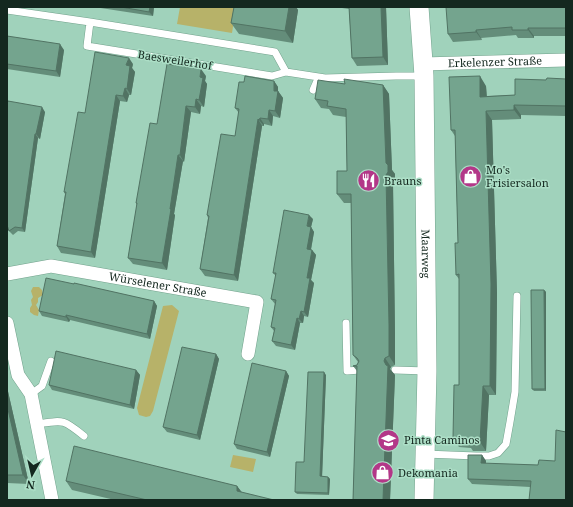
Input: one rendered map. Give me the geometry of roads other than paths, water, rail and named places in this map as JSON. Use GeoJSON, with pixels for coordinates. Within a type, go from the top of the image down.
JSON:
{"type":"FeatureCollection","features":[{"type":"Feature","properties":{"kind":"main road","name":"Maarweg"},"geometry":{"type":"LineString","coordinates":[[418,7],[424,70],[427,371],[424,500]]}},
{"type":"Feature","properties":{"kind":"street","name":"Erkelenzer Straße"},"geometry":{"type":"LineString","coordinates":[[424,70],[566,60]]}},
{"type":"Feature","properties":{"kind":"street","name":"Würselener Straße"},"geometry":{"type":"LineString","coordinates":[[7,275],[51,266],[258,302],[248,354]]}},
{"type":"Feature","properties":{"kind":"street"},"geometry":{"type":"LineString","coordinates":[[7,323],[18,375],[31,394],[52,500]]}},
{"type":"Feature","properties":{"kind":"lane"},"geometry":{"type":"LineString","coordinates":[[7,10],[275,52],[286,72]]}},
{"type":"Feature","properties":{"kind":"lane","name":"Baesweilerhof"},"geometry":{"type":"LineString","coordinates":[[90,22],[87,46],[272,76],[286,72],[325,78],[396,76],[424,70]]}},
{"type":"Feature","properties":{"kind":"lane"},"geometry":{"type":"LineString","coordinates":[[313,90],[317,81],[325,78]]}},
{"type":"Feature","properties":{"kind":"lane"},"geometry":{"type":"LineString","coordinates":[[425,454],[489,456],[498,453],[506,444],[515,392],[517,296]]}},
{"type":"Feature","properties":{"kind":"lane"},"geometry":{"type":"LineString","coordinates":[[346,323],[347,371],[360,370]]}},
{"type":"Feature","properties":{"kind":"lane"},"geometry":{"type":"LineString","coordinates":[[31,394],[42,386],[51,361]]}},
{"type":"Feature","properties":{"kind":"lane"},"geometry":{"type":"LineString","coordinates":[[395,370],[427,371]]}},
{"type":"Feature","properties":{"kind":"lane"},"geometry":{"type":"LineString","coordinates":[[37,424],[58,421],[67,422],[84,436]]}},
{"type":"Feature","properties":{"kind":"place","name":"Mo's Frisiersalon"},"geometry":{"type":"Point","coordinates":[470,176]}},
{"type":"Feature","properties":{"kind":"place","name":"Brauns"},"geometry":{"type":"Point","coordinates":[369,181]}},
{"type":"Feature","properties":{"kind":"place","name":"Pinta Caminos"},"geometry":{"type":"Point","coordinates":[388,440]}},
{"type":"Feature","properties":{"kind":"place","name":"Dekomania"},"geometry":{"type":"Point","coordinates":[383,473]}}]}
